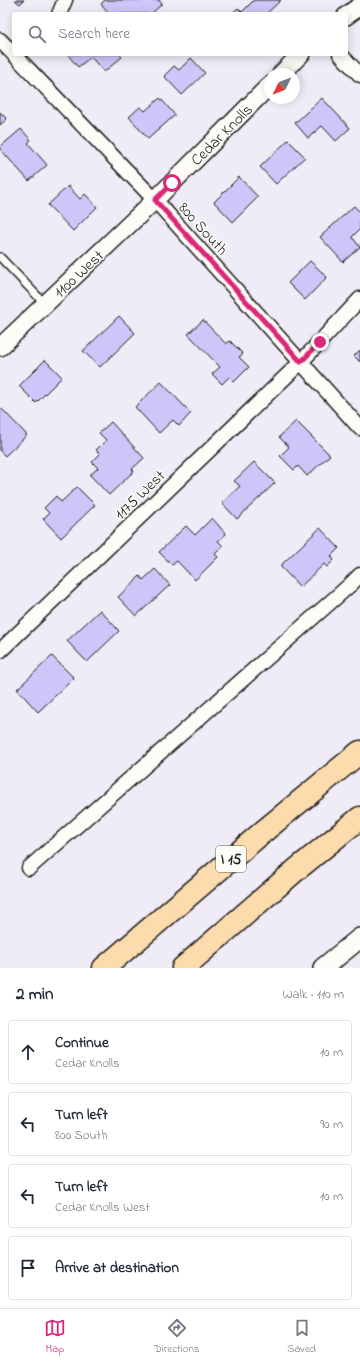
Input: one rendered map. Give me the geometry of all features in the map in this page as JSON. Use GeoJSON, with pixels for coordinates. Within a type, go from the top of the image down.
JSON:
{"type":"FeatureCollection","features":[{"type":"Feature","properties":{"kind":"highway","name":"I 15"},"geometry":{"type":"LineString","coordinates":[[104,968],[264,831],[360,752]]}},
{"type":"Feature","properties":{"kind":"highway"},"geometry":{"type":"LineString","coordinates":[[183,968],[296,870],[360,818]]}},
{"type":"Feature","properties":{"kind":"main road"},"geometry":{"type":"LineString","coordinates":[[323,968],[360,938]]}},
{"type":"Feature","properties":{"kind":"street"},"geometry":{"type":"LineString","coordinates":[[61,12],[65,0]]}},
{"type":"Feature","properties":{"kind":"street"},"geometry":{"type":"LineString","coordinates":[[348,15],[360,6]]}},
{"type":"Feature","properties":{"kind":"street","name":"800 South"},"geometry":{"type":"LineString","coordinates":[[0,40],[12,49]]}},
{"type":"Feature","properties":{"kind":"street"},"geometry":{"type":"LineString","coordinates":[[287,68],[299,56]]}},
{"type":"Feature","properties":{"kind":"street"},"geometry":{"type":"LineString","coordinates":[[342,56],[360,75]]}},
{"type":"Feature","properties":{"kind":"street","name":"800 South"},"geometry":{"type":"LineString","coordinates":[[25,58],[360,428]]}},
{"type":"Feature","properties":{"kind":"street","name":"Cedar Knolls"},"geometry":{"type":"LineString","coordinates":[[155,200],[264,91]]}},
{"type":"Feature","properties":{"kind":"street","name":"1100 West"},"geometry":{"type":"LineString","coordinates":[[0,347],[155,200]]}},
{"type":"Feature","properties":{"kind":"street","name":"1175 West"},"geometry":{"type":"LineString","coordinates":[[0,651],[301,362],[360,298]]}},
{"type":"Feature","properties":{"kind":"street"},"geometry":{"type":"LineString","coordinates":[[29,868],[360,575]]}},
{"type":"Feature","properties":{"kind":"lane"},"geometry":{"type":"LineString","coordinates":[[0,258],[45,304]]}},
{"type":"Feature","properties":{"kind":"building"},"geometry":{"type":"Polygon","coordinates":[[[15,0],[24,0],[20,4],[15,0]]]}},
{"type":"Feature","properties":{"kind":"building"},"geometry":{"type":"Polygon","coordinates":[[[105,0],[159,0],[162,4],[153,12],[108,12],[101,4],[105,0]]]}},
{"type":"Feature","properties":{"kind":"building"},"geometry":{"type":"Polygon","coordinates":[[[254,0],[281,0],[268,12],[242,12],[254,0]]]}},
{"type":"Feature","properties":{"kind":"building"},"geometry":{"type":"Polygon","coordinates":[[[238,8],[242,12],[233,12],[238,8]]]}},
{"type":"Feature","properties":{"kind":"building"},"geometry":{"type":"Polygon","coordinates":[[[69,56],[122,57],[104,72],[91,57],[78,67],[69,56]]]}},
{"type":"Feature","properties":{"kind":"building"},"geometry":{"type":"Polygon","coordinates":[[[191,58],[205,73],[182,95],[164,76],[174,66],[179,70],[191,58]]]}},
{"type":"Feature","properties":{"kind":"building"},"geometry":{"type":"Polygon","coordinates":[[[160,98],[175,115],[148,139],[129,117],[140,107],[145,111],[160,98]]]}},
{"type":"Feature","properties":{"kind":"building"},"geometry":{"type":"Polygon","coordinates":[[[322,98],[350,128],[336,141],[322,126],[308,138],[295,123],[322,98]]]}},
{"type":"Feature","properties":{"kind":"building"},"geometry":{"type":"Polygon","coordinates":[[[0,112],[7,119],[0,125],[0,112]]]}},
{"type":"Feature","properties":{"kind":"building"},"geometry":{"type":"Polygon","coordinates":[[[21,129],[31,140],[28,143],[47,165],[29,181],[0,149],[0,147],[21,129]]]}},
{"type":"Feature","properties":{"kind":"building"},"geometry":{"type":"Polygon","coordinates":[[[288,140],[305,157],[276,184],[260,167],[288,140]]]}},
{"type":"Feature","properties":{"kind":"building"},"geometry":{"type":"Polygon","coordinates":[[[239,177],[258,197],[233,222],[214,202],[239,177]]]}},
{"type":"Feature","properties":{"kind":"building"},"geometry":{"type":"Polygon","coordinates":[[[68,186],[80,199],[85,194],[97,207],[73,231],[48,205],[68,186]]]}},
{"type":"Feature","properties":{"kind":"building"},"geometry":{"type":"Polygon","coordinates":[[[354,206],[360,212],[360,229],[352,237],[360,247],[343,262],[320,237],[354,206]]]}},
{"type":"Feature","properties":{"kind":"building"},"geometry":{"type":"Polygon","coordinates":[[[310,261],[327,277],[305,300],[288,283],[310,261]]]}},
{"type":"Feature","properties":{"kind":"building"},"geometry":{"type":"Polygon","coordinates":[[[119,316],[135,333],[100,367],[83,351],[119,316]]]}},
{"type":"Feature","properties":{"kind":"building"},"geometry":{"type":"Polygon","coordinates":[[[203,320],[226,344],[230,341],[243,354],[239,357],[249,367],[234,382],[229,377],[222,384],[212,374],[220,367],[188,334],[203,320]]]}},
{"type":"Feature","properties":{"kind":"building"},"geometry":{"type":"Polygon","coordinates":[[[360,350],[360,362],[354,356],[360,350]]]}},
{"type":"Feature","properties":{"kind":"building"},"geometry":{"type":"Polygon","coordinates":[[[45,360],[62,377],[36,403],[19,386],[45,360]]]}},
{"type":"Feature","properties":{"kind":"building"},"geometry":{"type":"Polygon","coordinates":[[[161,382],[191,413],[179,426],[173,420],[159,433],[135,407],[161,382]]]}},
{"type":"Feature","properties":{"kind":"building"},"geometry":{"type":"Polygon","coordinates":[[[1,408],[27,435],[5,456],[0,451],[1,408]]]}},
{"type":"Feature","properties":{"kind":"building"},"geometry":{"type":"Polygon","coordinates":[[[296,421],[330,455],[307,476],[298,466],[294,470],[280,456],[289,447],[279,437],[296,421]]]}},
{"type":"Feature","properties":{"kind":"building"},"geometry":{"type":"Polygon","coordinates":[[[111,422],[144,458],[132,469],[134,471],[109,495],[90,475],[98,468],[92,462],[100,454],[96,450],[106,440],[99,433],[111,422]]]}},
{"type":"Feature","properties":{"kind":"building"},"geometry":{"type":"Polygon","coordinates":[[[254,462],[275,483],[237,519],[222,503],[240,486],[234,481],[254,462]]]}},
{"type":"Feature","properties":{"kind":"building"},"geometry":{"type":"Polygon","coordinates":[[[77,487],[95,505],[61,538],[43,519],[49,513],[44,508],[56,496],[61,502],[77,487]]]}},
{"type":"Feature","properties":{"kind":"building"},"geometry":{"type":"Polygon","coordinates":[[[212,518],[226,534],[218,541],[223,546],[215,554],[218,557],[195,580],[177,561],[172,565],[159,552],[186,526],[195,535],[212,518]]]}},
{"type":"Feature","properties":{"kind":"building"},"geometry":{"type":"Polygon","coordinates":[[[320,528],[339,548],[331,556],[334,560],[327,567],[324,564],[300,587],[280,566],[320,528]]]}},
{"type":"Feature","properties":{"kind":"building"},"geometry":{"type":"Polygon","coordinates":[[[155,569],[170,585],[136,616],[118,597],[140,576],[143,580],[155,569]]]}},
{"type":"Feature","properties":{"kind":"building"},"geometry":{"type":"Polygon","coordinates":[[[100,610],[119,631],[87,662],[67,641],[100,610]]]}},
{"type":"Feature","properties":{"kind":"building"},"geometry":{"type":"Polygon","coordinates":[[[52,656],[74,678],[38,712],[17,689],[52,656]]]}},
{"type":"Feature","properties":{"kind":"route"},"geometry":{"type":"LineString","coordinates":[[172,183],[155,200],[301,362],[320,342]]}}]}
